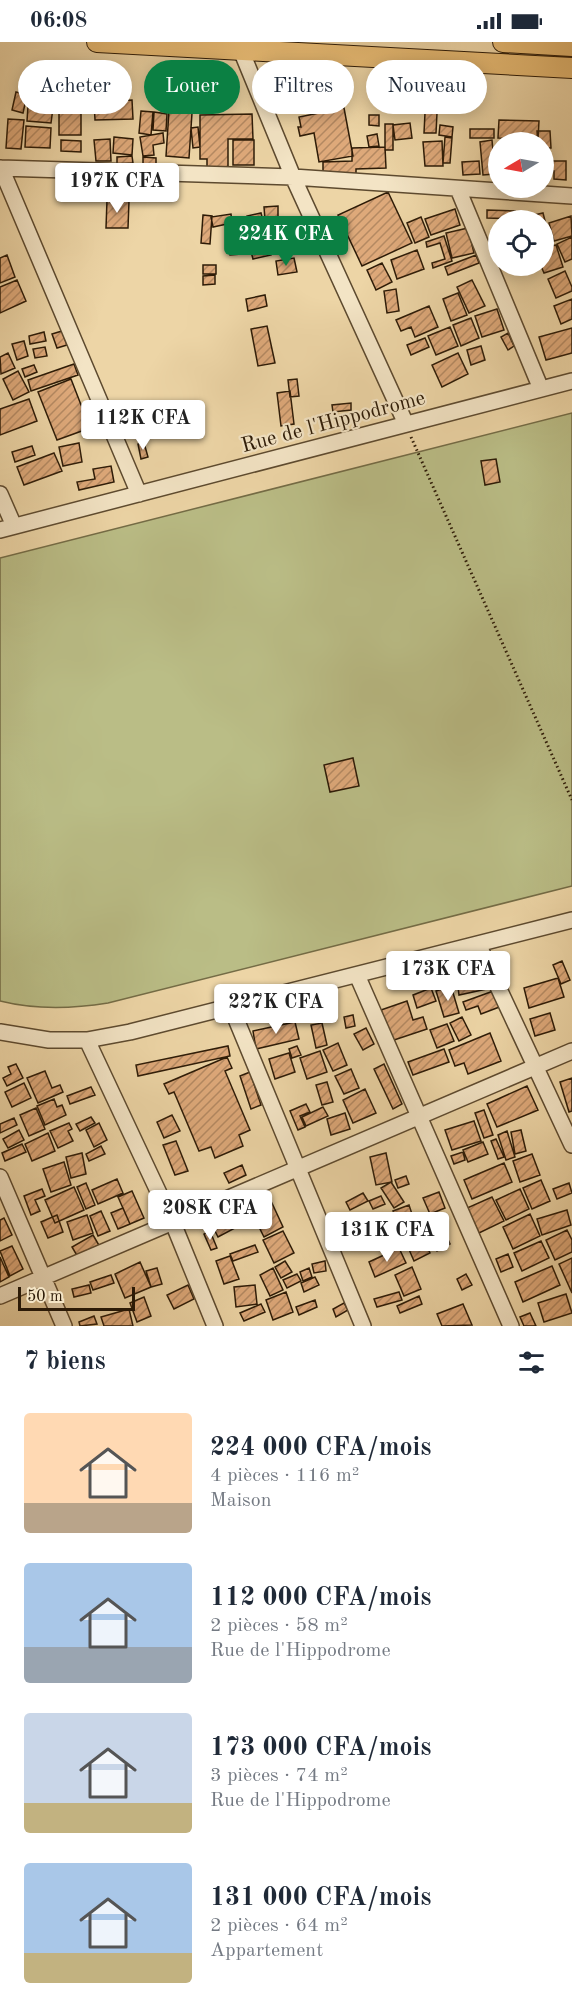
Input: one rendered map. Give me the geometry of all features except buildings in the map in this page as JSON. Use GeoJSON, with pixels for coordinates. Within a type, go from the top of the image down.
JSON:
{"type":"FeatureCollection","features":[{"type":"Feature","properties":{"kind":"main road"},"geometry":{"type":"LineString","coordinates":[[97,42],[240,46],[572,68]]}},
{"type":"Feature","properties":{"kind":"main road"},"geometry":{"type":"LineString","coordinates":[[503,42],[572,46]]}},
{"type":"Feature","properties":{"kind":"street"},"geometry":{"type":"LineString","coordinates":[[240,46],[292,177],[406,424]]}},
{"type":"Feature","properties":{"kind":"street"},"geometry":{"type":"LineString","coordinates":[[139,494],[1,168],[292,177],[572,196]]}},
{"type":"Feature","properties":{"kind":"street"},"geometry":{"type":"LineString","coordinates":[[458,189],[541,389]]}},
{"type":"Feature","properties":{"kind":"street","name":"Rue de l'Hippodrome"},"geometry":{"type":"LineString","coordinates":[[7,528],[572,381]]}},
{"type":"Feature","properties":{"kind":"street"},"geometry":{"type":"LineString","coordinates":[[0,494],[7,528]]}},
{"type":"Feature","properties":{"kind":"street"},"geometry":{"type":"LineString","coordinates":[[0,1032],[49,1040],[87,1040],[130,1032],[572,920]]}},
{"type":"Feature","properties":{"kind":"street"},"geometry":{"type":"LineString","coordinates":[[478,944],[572,1145]]}},
{"type":"Feature","properties":{"kind":"street"},"geometry":{"type":"LineString","coordinates":[[357,975],[511,1326]]}},
{"type":"Feature","properties":{"kind":"street"},"geometry":{"type":"LineString","coordinates":[[231,1007],[363,1326]]}},
{"type":"Feature","properties":{"kind":"street"},"geometry":{"type":"LineString","coordinates":[[87,1040],[172,1222],[215,1326]]}},
{"type":"Feature","properties":{"kind":"street"},"geometry":{"type":"LineString","coordinates":[[0,1296],[418,1115],[572,1051]]}},
{"type":"Feature","properties":{"kind":"street"},"geometry":{"type":"LineString","coordinates":[[0,1177],[64,1326]]}},
{"type":"Feature","properties":{"kind":"path"},"geometry":{"type":"LineString","coordinates":[[406,424],[572,800]]}},
{"type":"Feature","properties":{"kind":"green space"},"geometry":{"type":"Polygon","coordinates":[[[572,413],[572,886],[108,1003],[54,1008],[0,1001],[0,558],[572,413]]]}}]}
